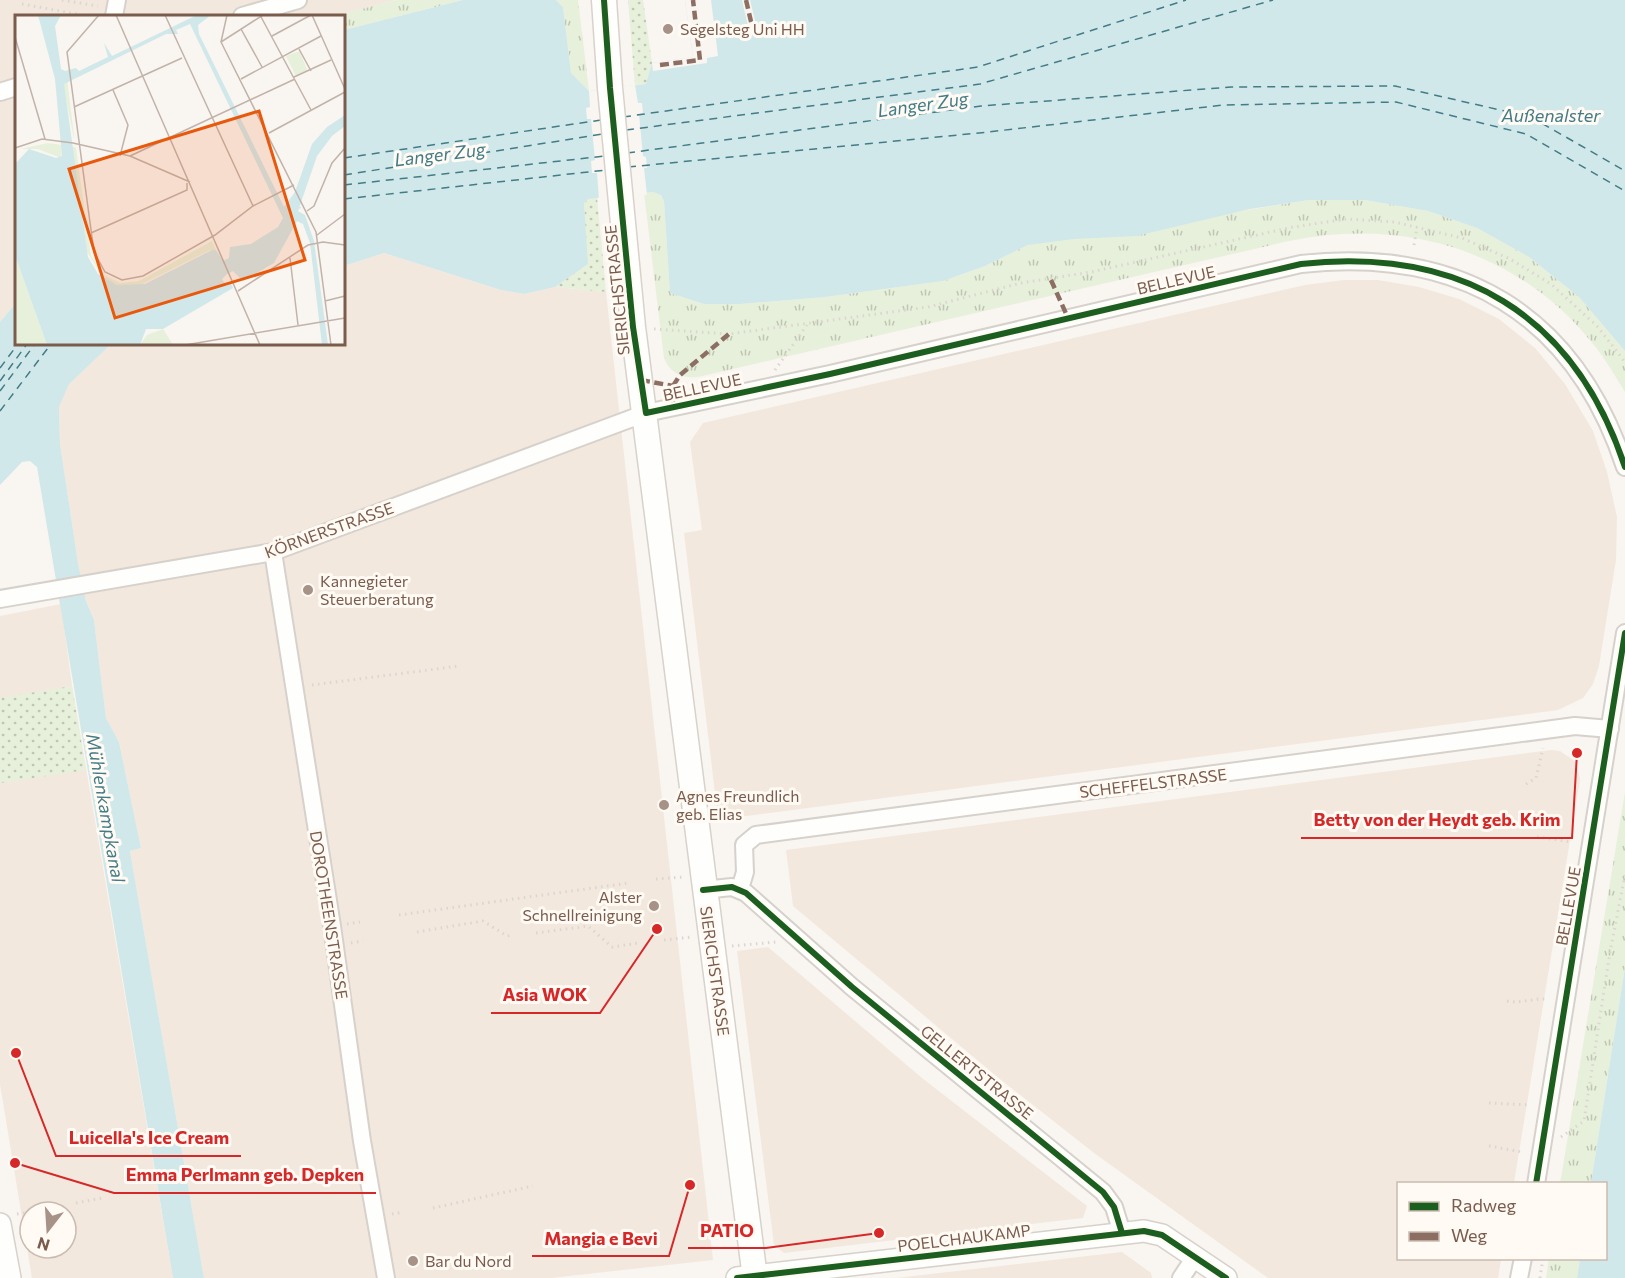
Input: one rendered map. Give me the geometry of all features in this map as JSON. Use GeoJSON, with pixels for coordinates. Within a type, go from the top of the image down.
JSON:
{"type":"FeatureCollection","features":[{"type":"Feature","properties":{"kind":"main road","name":"SIERICHSTRASSE"},"geometry":{"type":"LineString","coordinates":[[604,0],[633,327],[646,413],[749,1277]]}},
{"type":"Feature","properties":{"kind":"street"},"geometry":{"type":"LineString","coordinates":[[114,15],[117,0]]}},
{"type":"Feature","properties":{"kind":"street"},"geometry":{"type":"LineString","coordinates":[[246,15],[298,0]]}},
{"type":"Feature","properties":{"kind":"street"},"geometry":{"type":"LineString","coordinates":[[0,92],[15,87]]}},
{"type":"Feature","properties":{"kind":"street","name":"BELLEVUE"},"geometry":{"type":"LineString","coordinates":[[646,413],[774,386],[1301,264],[1344,259],[1422,267],[1478,287],[1514,307],[1555,342],[1592,390],[1625,467]]}},
{"type":"Feature","properties":{"kind":"street","name":"KÖRNERSTRASSE"},"geometry":{"type":"LineString","coordinates":[[0,599],[273,552],[646,413]]}},
{"type":"Feature","properties":{"kind":"street","name":"DOROTHEENSTRASSE"},"geometry":{"type":"LineString","coordinates":[[273,552],[332,926],[362,1141],[386,1278]]}},
{"type":"Feature","properties":{"kind":"street","name":"BELLEVUE"},"geometry":{"type":"LineString","coordinates":[[1536,1182],[1625,633]]}},
{"type":"Feature","properties":{"kind":"street","name":"SCHEFFELSTRASSE"},"geometry":{"type":"LineString","coordinates":[[740,889],[746,872],[744,845],[756,835],[1575,726],[1610,729]]}},
{"type":"Feature","properties":{"kind":"street"},"geometry":{"type":"LineString","coordinates":[[702,883],[740,889]]}},
{"type":"Feature","properties":{"kind":"street","name":"GELLERTSTRASSE"},"geometry":{"type":"LineString","coordinates":[[740,889],[852,987],[1102,1192],[1114,1207],[1122,1233]]}},
{"type":"Feature","properties":{"kind":"street"},"geometry":{"type":"LineString","coordinates":[[0,1224],[10,1278]]}},
{"type":"Feature","properties":{"kind":"street"},"geometry":{"type":"LineString","coordinates":[[1122,1233],[1156,1233],[1226,1278]]}},
{"type":"Feature","properties":{"kind":"street","name":"POELCHAUKAMP"},"geometry":{"type":"LineString","coordinates":[[749,1277],[1122,1233]]}},
{"type":"Feature","properties":{"kind":"street"},"geometry":{"type":"LineString","coordinates":[[1181,1278],[1195,1257]]}},
{"type":"Feature","properties":{"kind":"street"},"geometry":{"type":"LineString","coordinates":[[1519,1278],[1522,1260]]}},
{"type":"Feature","properties":{"kind":"path"},"geometry":{"type":"LineString","coordinates":[[62,0],[100,7]]}},
{"type":"Feature","properties":{"kind":"path"},"geometry":{"type":"LineString","coordinates":[[22,4],[82,15]]}},
{"type":"Feature","properties":{"kind":"path"},"geometry":{"type":"LineString","coordinates":[[1414,245],[1416,227]]}},
{"type":"Feature","properties":{"kind":"path"},"geometry":{"type":"LineString","coordinates":[[774,386],[776,366],[807,325]]}},
{"type":"Feature","properties":{"kind":"path"},"geometry":{"type":"LineString","coordinates":[[295,688],[459,666]]}},
{"type":"Feature","properties":{"kind":"path"},"geometry":{"type":"LineString","coordinates":[[1526,784],[1536,778],[1543,748]]}},
{"type":"Feature","properties":{"kind":"path"},"geometry":{"type":"LineString","coordinates":[[1537,837],[1572,842]]}},
{"type":"Feature","properties":{"kind":"path"},"geometry":{"type":"LineString","coordinates":[[1560,1146],[1562,1137],[1584,1122],[1625,875]]}},
{"type":"Feature","properties":{"kind":"path"},"geometry":{"type":"LineString","coordinates":[[656,879],[702,883]]}},
{"type":"Feature","properties":{"kind":"path"},"geometry":{"type":"LineString","coordinates":[[399,915],[629,883]]}},
{"type":"Feature","properties":{"kind":"path"},"geometry":{"type":"LineString","coordinates":[[417,932],[483,921],[507,936],[513,935]]}},
{"type":"Feature","properties":{"kind":"path"},"geometry":{"type":"LineString","coordinates":[[536,933],[588,926],[612,946],[639,943]]}},
{"type":"Feature","properties":{"kind":"path"},"geometry":{"type":"LineString","coordinates":[[1507,1001],[1520,1003],[1537,998],[1547,999]]}},
{"type":"Feature","properties":{"kind":"path"},"geometry":{"type":"LineString","coordinates":[[1489,1103],[1530,1105]]}},
{"type":"Feature","properties":{"kind":"path"},"geometry":{"type":"LineString","coordinates":[[1489,1146],[1522,1152]]}},
{"type":"Feature","properties":{"kind":"path"},"geometry":{"type":"LineString","coordinates":[[433,1208],[533,1186]]}},
{"type":"Feature","properties":{"kind":"path"},"geometry":{"type":"LineString","coordinates":[[78,1203],[102,1198]]}},
{"type":"Feature","properties":{"kind":"path"},"geometry":{"type":"LineString","coordinates":[[1540,1278],[1543,1260]]}},
{"type":"Feature","properties":{"kind":"shaded area"},"geometry":{"type":"Polygon","coordinates":[[[0,0],[396,0],[339,15],[15,15],[15,304],[0,322],[0,0]]]}},
{"type":"Feature","properties":{"kind":"shaded area"},"geometry":{"type":"Polygon","coordinates":[[[384,253],[501,290],[524,294],[555,287],[606,292],[713,1260],[551,1278],[204,1278],[130,851],[141,848],[119,742],[106,718],[94,620],[86,601],[78,563],[60,444],[59,407],[69,383],[110,345],[345,345],[345,266],[384,253]]]}},
{"type":"Feature","properties":{"kind":"shaded area"},"geometry":{"type":"Polygon","coordinates":[[[1344,280],[1378,280],[1419,287],[1459,299],[1499,319],[1535,348],[1565,384],[1593,431],[1607,472],[1617,517],[1616,560],[1599,666],[1593,684],[1583,698],[1558,710],[731,818],[717,810],[684,533],[702,530],[690,442],[703,423],[1305,285],[1344,280]]]}},
{"type":"Feature","properties":{"kind":"shaded area"},"geometry":{"type":"Polygon","coordinates":[[[61,604],[72,686],[173,1278],[32,1278],[29,1260],[78,1260],[78,1200],[19,1200],[0,1084],[0,616],[61,604]]]}},
{"type":"Feature","properties":{"kind":"shaded area"},"geometry":{"type":"Polygon","coordinates":[[[1551,750],[1560,751],[1576,762],[1580,779],[1514,1182],[1397,1182],[1397,1260],[1501,1260],[1498,1278],[1268,1278],[1094,1153],[1000,1079],[793,906],[786,850],[1551,750]]]}},
{"type":"Feature","properties":{"kind":"shaded area"},"geometry":{"type":"Polygon","coordinates":[[[768,947],[922,1078],[1087,1206],[1083,1218],[784,1253],[774,1245],[737,951],[768,947]]]}},
{"type":"Feature","properties":{"kind":"shaded area"},"geometry":{"type":"Polygon","coordinates":[[[1122,1252],[1151,1273],[1152,1278],[896,1278],[1122,1252]]]}},
{"type":"Feature","properties":{"kind":"green space"},"geometry":{"type":"Polygon","coordinates":[[[396,0],[463,0],[345,30],[345,15],[339,15],[396,0]]]}},
{"type":"Feature","properties":{"kind":"green space"},"geometry":{"type":"Polygon","coordinates":[[[556,0],[578,0],[589,91],[571,73],[563,7],[556,0]]]}},
{"type":"Feature","properties":{"kind":"green space"},"geometry":{"type":"Polygon","coordinates":[[[628,0],[643,0],[652,63],[647,84],[635,85],[628,0]]]}},
{"type":"Feature","properties":{"kind":"green space"},"geometry":{"type":"Polygon","coordinates":[[[653,192],[661,195],[664,201],[670,293],[704,304],[740,304],[825,297],[943,281],[985,266],[1028,245],[1309,200],[1365,200],[1428,211],[1477,228],[1529,257],[1579,297],[1625,351],[1625,392],[1589,339],[1559,308],[1526,282],[1490,262],[1452,247],[1413,238],[1372,234],[1331,235],[1289,241],[698,377],[687,377],[673,371],[664,358],[644,193],[653,192]]]}},
{"type":"Feature","properties":{"kind":"green space"},"geometry":{"type":"Polygon","coordinates":[[[597,197],[606,292],[555,287],[587,264],[584,203],[588,199],[597,197]]]}},
{"type":"Feature","properties":{"kind":"green space"},"geometry":{"type":"Polygon","coordinates":[[[72,686],[86,770],[0,783],[0,698],[72,686]]]}},
{"type":"Feature","properties":{"kind":"green space"},"geometry":{"type":"Polygon","coordinates":[[[1625,792],[1625,967],[1591,1182],[1560,1182],[1625,792]]]}},
{"type":"Feature","properties":{"kind":"green space"},"geometry":{"type":"Polygon","coordinates":[[[1549,1260],[1580,1260],[1577,1278],[1546,1278],[1549,1260]]]}},
{"type":"Feature","properties":{"kind":"water"},"geometry":{"type":"Polygon","coordinates":[[[463,0],[556,0],[563,7],[571,73],[589,91],[646,84],[652,63],[693,57],[685,0],[1625,0],[1625,351],[1579,297],[1529,257],[1477,228],[1428,211],[1365,200],[1309,200],[1250,209],[1136,236],[1074,239],[1028,245],[985,266],[943,281],[825,297],[740,304],[704,304],[670,293],[664,201],[661,195],[653,192],[588,199],[584,203],[588,264],[555,287],[524,294],[501,290],[384,253],[345,266],[345,30],[463,0]]]}},
{"type":"Feature","properties":{"kind":"water","name":"Mühlenkampkanal"},"geometry":{"type":"Polygon","coordinates":[[[15,304],[15,345],[110,345],[69,384],[59,407],[60,444],[78,563],[86,601],[94,620],[106,718],[119,742],[141,848],[130,851],[204,1278],[173,1278],[37,467],[30,461],[22,462],[0,485],[0,322],[15,304]]]}},
{"type":"Feature","properties":{"kind":"water"},"geometry":{"type":"Polygon","coordinates":[[[1625,967],[1625,1278],[1577,1278],[1580,1260],[1607,1260],[1607,1182],[1591,1182],[1625,967]]]}},
{"type":"Feature","properties":{"kind":"pier"},"geometry":{"type":"Polygon","coordinates":[[[685,0],[711,0],[718,56],[707,58],[707,63],[653,71],[652,63],[693,57],[685,0]]]}},
{"type":"Feature","properties":{"kind":"pier"},"geometry":{"type":"Polygon","coordinates":[[[742,0],[750,0],[758,33],[750,35],[742,0]]]}},
{"type":"Feature","properties":{"kind":"pier"},"geometry":{"type":"Polygon","coordinates":[[[635,85],[638,103],[642,103],[643,113],[639,114],[643,156],[646,157],[647,168],[644,168],[647,195],[599,200],[597,173],[592,173],[591,161],[595,160],[591,119],[587,119],[586,108],[590,107],[589,91],[635,85]]]}},
{"type":"Feature","properties":{"kind":"ferry route"},"geometry":{"type":"LineString","coordinates":[[623,117],[978,67],[1186,0]]}},
{"type":"Feature","properties":{"kind":"ferry route"},"geometry":{"type":"LineString","coordinates":[[626,130],[980,84],[1273,0]]}},
{"type":"Feature","properties":{"kind":"ferry route"},"geometry":{"type":"LineString","coordinates":[[627,153],[981,106],[1231,87],[1395,86],[1531,117],[1625,171]]}},
{"type":"Feature","properties":{"kind":"ferry route"},"geometry":{"type":"LineString","coordinates":[[628,167],[979,133],[1224,105],[1396,102],[1526,134],[1625,191]]}},
{"type":"Feature","properties":{"kind":"ferry route"},"geometry":{"type":"LineString","coordinates":[[345,158],[601,120]]}},
{"type":"Feature","properties":{"kind":"ferry route"},"geometry":{"type":"LineString","coordinates":[[345,175],[603,134]]}},
{"type":"Feature","properties":{"kind":"ferry route"},"geometry":{"type":"LineString","coordinates":[[345,185],[605,156]]}},
{"type":"Feature","properties":{"kind":"ferry route"},"geometry":{"type":"LineString","coordinates":[[345,199],[606,170]]}},
{"type":"Feature","properties":{"kind":"ferry route"},"geometry":{"type":"LineString","coordinates":[[0,368],[17,345]]}},
{"type":"Feature","properties":{"kind":"ferry route"},"geometry":{"type":"LineString","coordinates":[[0,381],[26,345]]}},
{"type":"Feature","properties":{"kind":"ferry route"},"geometry":{"type":"LineString","coordinates":[[0,391],[34,345]]}},
{"type":"Feature","properties":{"kind":"ferry route"},"geometry":{"type":"LineString","coordinates":[[0,411],[50,345]]}},
{"type":"Feature","properties":{"kind":"marked path"},"geometry":{"type":"LineString","coordinates":[[660,65],[700,60],[693,0]]}},
{"type":"Feature","properties":{"kind":"marked path"},"geometry":{"type":"LineString","coordinates":[[746,0],[753,30]]}},
{"type":"Feature","properties":{"kind":"marked path"},"geometry":{"type":"LineString","coordinates":[[1051,280],[1068,318]]}},
{"type":"Feature","properties":{"kind":"marked path"},"geometry":{"type":"LineString","coordinates":[[673,386],[680,375],[729,334]]}},
{"type":"Feature","properties":{"kind":"marked path"},"geometry":{"type":"LineString","coordinates":[[641,380],[673,386],[673,407]]}},
{"type":"Feature","properties":{"kind":"cycle path"},"geometry":{"type":"LineString","coordinates":[[604,0],[633,327],[646,413],[830,374],[1301,264],[1358,262],[1412,267],[1460,280],[1504,301],[1542,331],[1575,368],[1603,413],[1625,467]]}},
{"type":"Feature","properties":{"kind":"cycle path"},"geometry":{"type":"LineString","coordinates":[[1536,1182],[1625,633]]}},
{"type":"Feature","properties":{"kind":"cycle path"},"geometry":{"type":"LineString","coordinates":[[703,890],[732,887],[746,893],[852,987],[1103,1192],[1114,1207],[1122,1233]]}},
{"type":"Feature","properties":{"kind":"cycle path"},"geometry":{"type":"LineString","coordinates":[[737,1278],[1144,1231],[1162,1235],[1226,1278]]}},
{"type":"Feature","properties":{"kind":"place","name":"Segelsteg Uni HH"},"geometry":{"type":"Point","coordinates":[668,29]}},
{"type":"Feature","properties":{"kind":"place","name":"Kannegieter Steuerberatung"},"geometry":{"type":"Point","coordinates":[308,590]}},
{"type":"Feature","properties":{"kind":"place","name":"Betty von der Heydt geb. Krim"},"geometry":{"type":"Point","coordinates":[1577,753]}},
{"type":"Feature","properties":{"kind":"place","name":"Agnes Freundlich geb. Elias"},"geometry":{"type":"Point","coordinates":[664,805]}},
{"type":"Feature","properties":{"kind":"place","name":"Alster Schnellreinigung"},"geometry":{"type":"Point","coordinates":[654,906]}},
{"type":"Feature","properties":{"kind":"place","name":"Asia WOK"},"geometry":{"type":"Point","coordinates":[657,929]}},
{"type":"Feature","properties":{"kind":"place","name":"Luicella's Ice Cream"},"geometry":{"type":"Point","coordinates":[16,1053]}},
{"type":"Feature","properties":{"kind":"place","name":"Emma Perlmann geb. Depken"},"geometry":{"type":"Point","coordinates":[15,1163]}},
{"type":"Feature","properties":{"kind":"place","name":"Mangia e Bevi"},"geometry":{"type":"Point","coordinates":[690,1185]}},
{"type":"Feature","properties":{"kind":"place","name":"PATIO"},"geometry":{"type":"Point","coordinates":[879,1233]}},
{"type":"Feature","properties":{"kind":"place","name":"Bar du Nord"},"geometry":{"type":"Point","coordinates":[413,1261]}},
{"type":"Feature","properties":{"kind":"water label","name":"Langer Zug"},"geometry":{"type":"Point","coordinates":[923,105]}},
{"type":"Feature","properties":{"kind":"water label","name":"Außenalster"},"geometry":{"type":"Point","coordinates":[1551,116]}},
{"type":"Feature","properties":{"kind":"water label","name":"Langer Zug"},"geometry":{"type":"Point","coordinates":[440,155]}}]}
